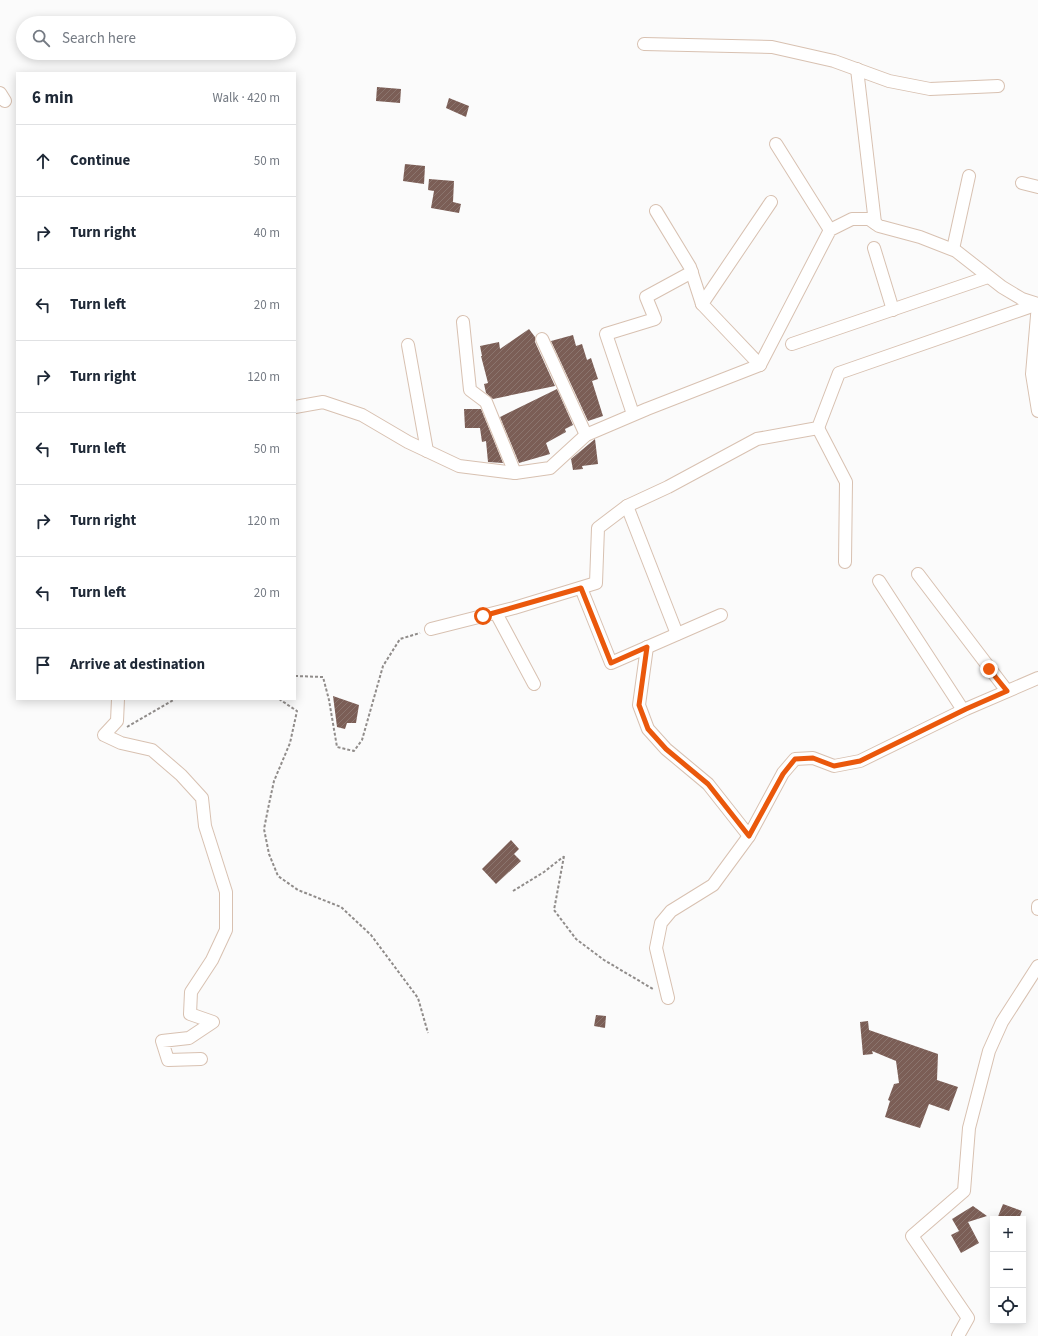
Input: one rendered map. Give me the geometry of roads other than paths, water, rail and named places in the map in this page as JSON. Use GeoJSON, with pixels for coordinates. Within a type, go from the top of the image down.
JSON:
{"type":"FeatureCollection","features":[{"type":"Feature","properties":{"kind":"street"},"geometry":{"type":"LineString","coordinates":[[644,44],[772,47],[834,61],[889,81],[930,89],[998,86]]}},
{"type":"Feature","properties":{"kind":"street"},"geometry":{"type":"LineString","coordinates":[[857,69],[875,223]]}},
{"type":"Feature","properties":{"kind":"street"},"geometry":{"type":"LineString","coordinates":[[776,144],[830,230]]}},
{"type":"Feature","properties":{"kind":"street"},"geometry":{"type":"LineString","coordinates":[[953,249],[970,176]]}},
{"type":"Feature","properties":{"kind":"street"},"geometry":{"type":"LineString","coordinates":[[1022,183],[1038,187]]}},
{"type":"Feature","properties":{"kind":"street"},"geometry":{"type":"LineString","coordinates":[[702,304],[771,202]]}},
{"type":"Feature","properties":{"kind":"street"},"geometry":{"type":"LineString","coordinates":[[656,211],[692,272],[702,304],[760,365]]}},
{"type":"Feature","properties":{"kind":"street"},"geometry":{"type":"LineString","coordinates":[[296,407],[323,402],[362,415],[426,451],[459,466],[515,473],[550,468],[586,435],[633,414],[760,365],[830,230],[852,219],[869,219],[875,223],[953,249],[988,277],[1022,299],[1038,304]]}},
{"type":"Feature","properties":{"kind":"street"},"geometry":{"type":"LineString","coordinates":[[874,248],[893,310]]}},
{"type":"Feature","properties":{"kind":"street"},"geometry":{"type":"LineString","coordinates":[[633,414],[606,334],[655,319],[646,297],[692,272]]}},
{"type":"Feature","properties":{"kind":"street"},"geometry":{"type":"LineString","coordinates":[[792,344],[988,277]]}},
{"type":"Feature","properties":{"kind":"street"},"geometry":{"type":"LineString","coordinates":[[1038,304],[1032,374],[1038,411]]}},
{"type":"Feature","properties":{"kind":"street"},"geometry":{"type":"LineString","coordinates":[[845,562],[846,482],[818,428],[839,373],[1038,304]]}},
{"type":"Feature","properties":{"kind":"street"},"geometry":{"type":"LineString","coordinates":[[463,322],[470,390],[486,402],[515,473]]}},
{"type":"Feature","properties":{"kind":"street"},"geometry":{"type":"LineString","coordinates":[[542,339],[586,435]]}},
{"type":"Feature","properties":{"kind":"street"},"geometry":{"type":"LineString","coordinates":[[408,345],[426,451]]}},
{"type":"Feature","properties":{"kind":"street"},"geometry":{"type":"LineString","coordinates":[[430,629],[496,613],[596,583],[598,528],[627,506],[668,487],[757,439],[818,428]]}},
{"type":"Feature","properties":{"kind":"street"},"geometry":{"type":"LineString","coordinates":[[627,506],[677,634]]}},
{"type":"Feature","properties":{"kind":"street"},"geometry":{"type":"LineString","coordinates":[[918,574],[1007,691]]}},
{"type":"Feature","properties":{"kind":"street"},"geometry":{"type":"LineString","coordinates":[[879,581],[962,710]]}},
{"type":"Feature","properties":{"kind":"street"},"geometry":{"type":"LineString","coordinates":[[581,588],[611,663],[721,615]]}},
{"type":"Feature","properties":{"kind":"street"},"geometry":{"type":"LineString","coordinates":[[496,613],[534,684]]}},
{"type":"Feature","properties":{"kind":"street"},"geometry":{"type":"LineString","coordinates":[[647,647],[639,705],[648,729],[666,749],[708,784],[749,836]]}},
{"type":"Feature","properties":{"kind":"street"},"geometry":{"type":"LineString","coordinates":[[668,998],[656,948],[661,923],[671,911],[713,885],[749,836],[783,774],[795,759],[813,758],[834,766],[860,761],[962,710],[1038,678]]}},
{"type":"Feature","properties":{"kind":"street"},"geometry":{"type":"LineString","coordinates":[[118,700],[117,721],[104,735],[121,743],[152,750],[181,775],[202,798],[205,826],[226,892],[226,930],[212,960],[191,992],[190,1014],[213,1022],[189,1038],[162,1041],[168,1060],[201,1059]]}},
{"type":"Feature","properties":{"kind":"street"},"geometry":{"type":"LineString","coordinates":[[958,1336],[968,1318],[912,1236],[964,1191],[969,1128],[989,1051],[1002,1022],[1038,966]]}}]}
